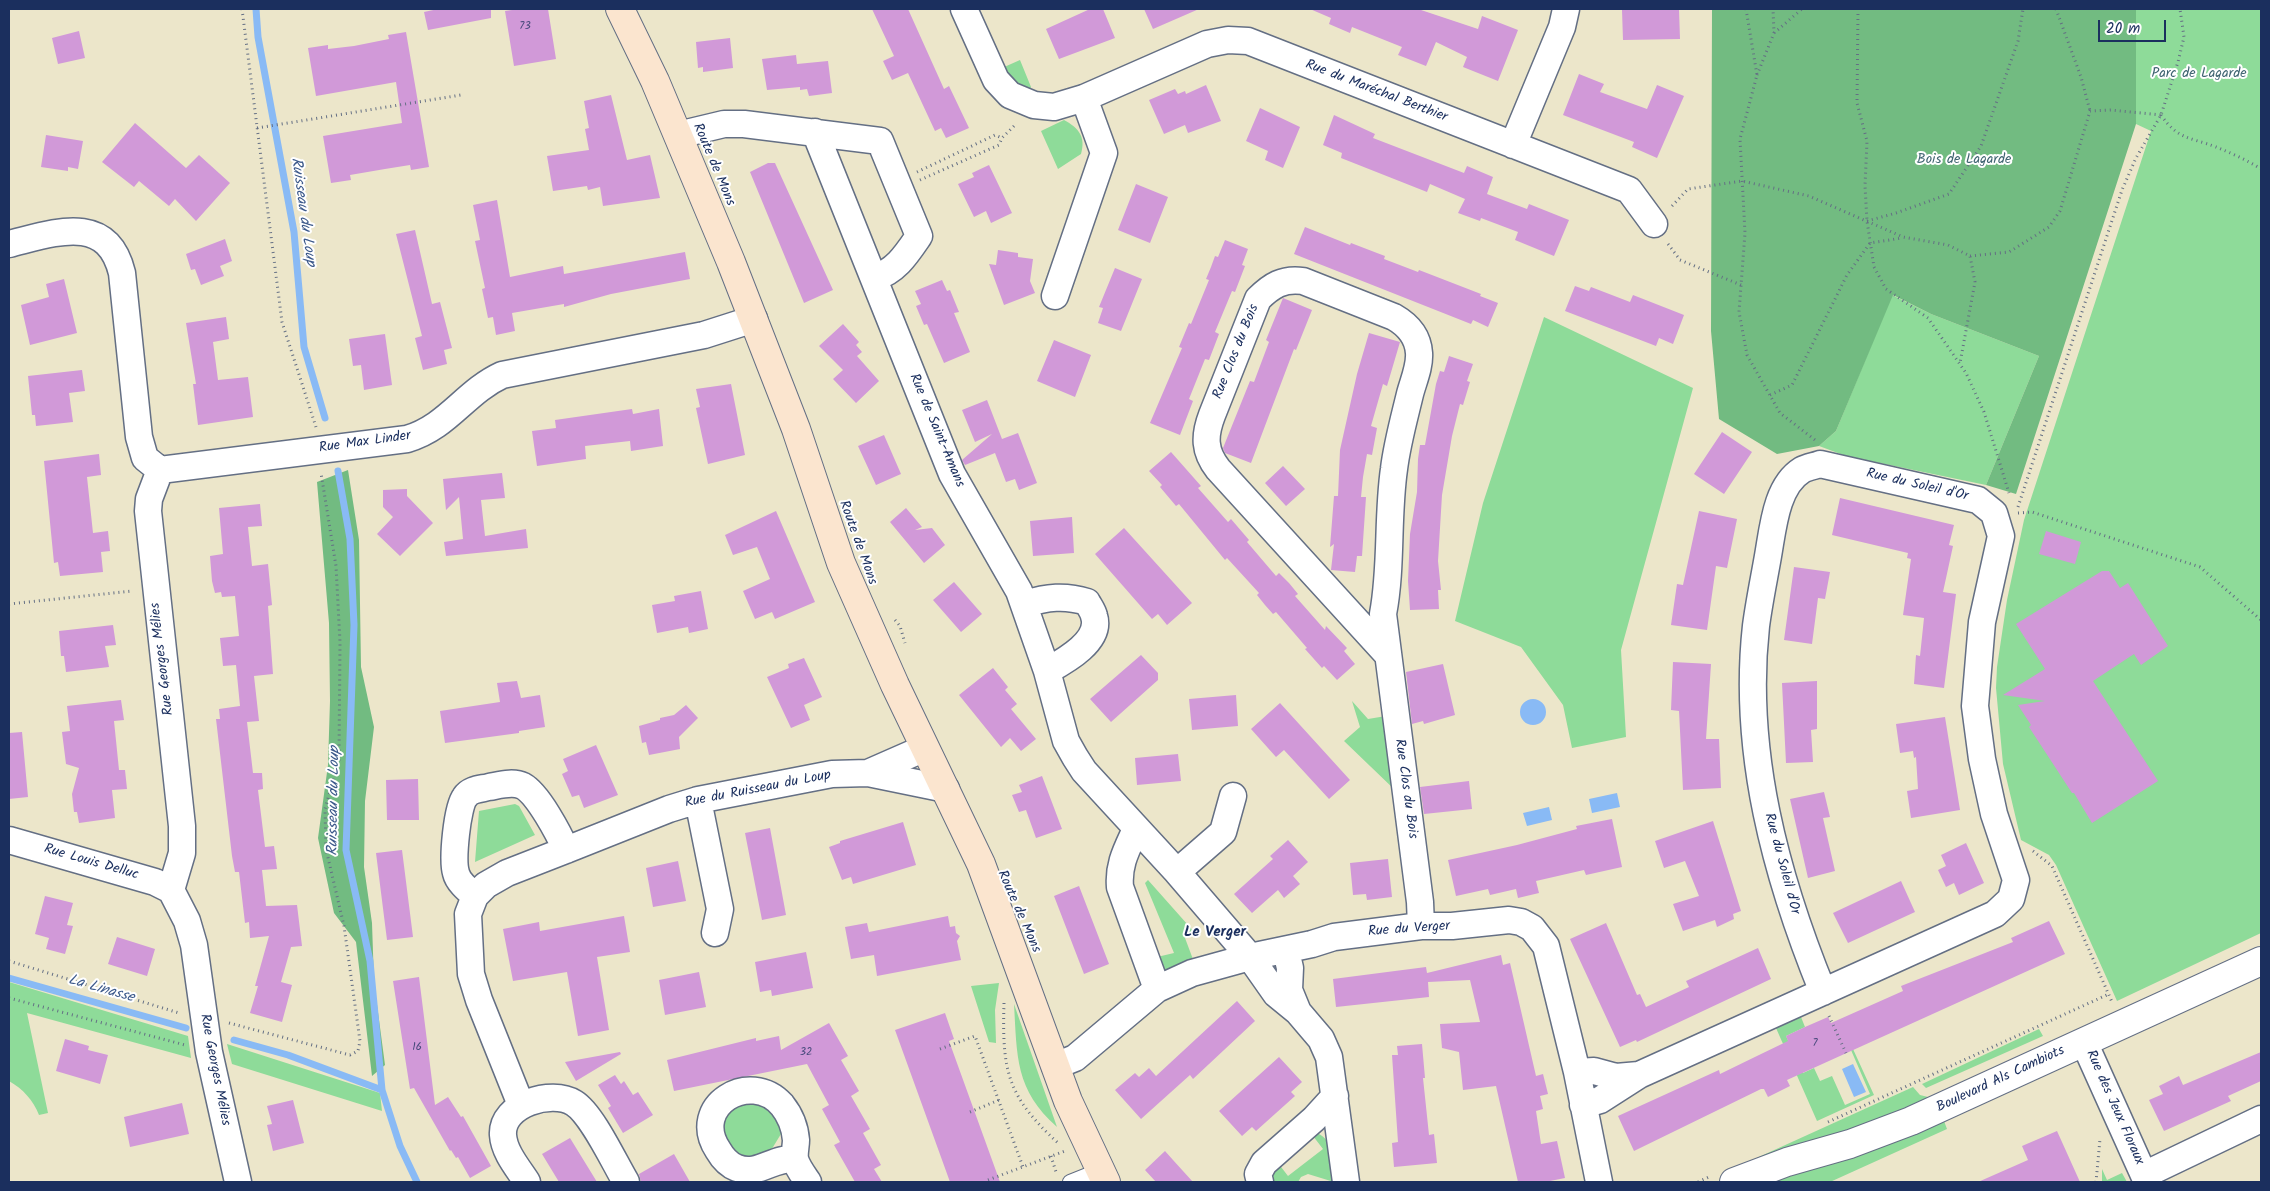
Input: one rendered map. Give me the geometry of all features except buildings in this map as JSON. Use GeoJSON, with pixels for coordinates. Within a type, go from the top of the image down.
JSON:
{"type":"FeatureCollection","features":[{"type":"Feature","properties":{"kind":"main road","name":"Route de Mons"},"geometry":{"type":"LineString","coordinates":[[620,9],[678,135],[754,319],[796,429],[841,563],[925,748],[981,864],[1055,1066],[1103,1176]]}},
{"type":"Feature","properties":{"kind":"street","name":"Rue du Maréchal Berthier"},"geometry":{"type":"LineString","coordinates":[[964,9],[996,80],[1010,95],[1034,105],[1054,107],[1084,98],[1206,44],[1228,40],[1248,41],[1629,190],[1654,224]]}},
{"type":"Feature","properties":{"kind":"street"},"geometry":{"type":"LineString","coordinates":[[1513,145],[1562,27],[1566,9]]}},
{"type":"Feature","properties":{"kind":"street"},"geometry":{"type":"LineString","coordinates":[[1055,296],[1104,153],[1084,98]]}},
{"type":"Feature","properties":{"kind":"street"},"geometry":{"type":"LineString","coordinates":[[678,135],[724,124],[768,126],[880,142],[918,236],[902,260],[885,274],[874,278]]}},
{"type":"Feature","properties":{"kind":"street","name":"Rue de Saint-Amans"},"geometry":{"type":"LineString","coordinates":[[814,132],[952,474],[1013,577],[1025,604],[1047,671],[1066,740],[1075,758],[1084,771],[1177,872],[1250,957],[1276,994],[1298,1012]]}},
{"type":"Feature","properties":{"kind":"street"},"geometry":{"type":"LineString","coordinates":[[9,244],[72,230],[88,233],[106,242],[118,256],[122,273],[140,437],[145,458],[160,470]]}},
{"type":"Feature","properties":{"kind":"street","name":"Rue Clos du Bois"},"geometry":{"type":"LineString","coordinates":[[1386,653],[1218,469],[1211,459],[1206,446],[1206,432],[1258,299],[1268,288],[1279,283],[1293,280],[1303,281],[1394,317],[1404,323],[1417,343],[1419,354],[1400,432],[1390,508],[1387,591],[1383,614],[1386,653],[1420,902],[1421,926]]}},
{"type":"Feature","properties":{"kind":"street","name":"Rue Max Linder"},"geometry":{"type":"LineString","coordinates":[[160,470],[420,435],[444,422],[478,390],[502,375],[704,335],[754,319]]}},
{"type":"Feature","properties":{"kind":"street","name":"Rue du Soleil d'Or"},"geometry":{"type":"LineString","coordinates":[[1583,1105],[1600,1100],[1639,1075],[1823,992],[1995,914],[2011,899],[2016,880],[1994,814],[1982,759],[1975,706],[1982,622],[2001,536],[1994,513],[1978,500],[1820,464],[1802,470],[1788,484],[1776,514],[1756,627],[1754,679],[1756,741],[1763,796],[1776,856],[1802,940],[1823,992]]}},
{"type":"Feature","properties":{"kind":"street","name":"Rue Georges Mélies"},"geometry":{"type":"LineString","coordinates":[[160,470],[149,499],[148,511],[182,826],[182,853],[171,890],[187,921],[194,945],[209,1052],[238,1182]]}},
{"type":"Feature","properties":{"kind":"street"},"geometry":{"type":"LineString","coordinates":[[1025,604],[1044,598],[1069,596],[1087,602],[1095,617],[1094,634],[1063,662],[1047,671]]}},
{"type":"Feature","properties":{"kind":"street","name":"Rue du Ruisseau du Loup"},"geometry":{"type":"LineString","coordinates":[[868,773],[925,748]]}},
{"type":"Feature","properties":{"kind":"street","name":"Rue du Ruisseau du Loup"},"geometry":{"type":"LineString","coordinates":[[475,896],[486,885],[507,873],[669,809],[698,800],[832,774],[868,773],[946,789]]}},
{"type":"Feature","properties":{"kind":"street"},"geometry":{"type":"LineString","coordinates":[[521,1104],[479,1000],[471,974],[468,914],[475,896],[456,875],[454,864],[460,807],[465,796],[474,790],[511,783],[523,786],[532,793],[560,837],[566,850]]}},
{"type":"Feature","properties":{"kind":"street"},"geometry":{"type":"LineString","coordinates":[[1177,872],[1222,832],[1233,796]]}},
{"type":"Feature","properties":{"kind":"street"},"geometry":{"type":"LineString","coordinates":[[698,800],[720,910],[715,933]]}},
{"type":"Feature","properties":{"kind":"street"},"geometry":{"type":"LineString","coordinates":[[1136,829],[1122,858],[1119,872],[1120,887],[1158,990]]}},
{"type":"Feature","properties":{"kind":"street","name":"Rue Louis Delluc"},"geometry":{"type":"LineString","coordinates":[[9,840],[156,882],[171,890]]}},
{"type":"Feature","properties":{"kind":"street","name":"Rue du Verger"},"geometry":{"type":"LineString","coordinates":[[1055,1066],[1075,1058],[1158,990],[1192,973],[1250,957],[1286,951],[1334,937],[1421,926],[1452,926],[1509,920],[1521,922],[1532,928],[1546,946],[1577,1072],[1598,1182]]}},
{"type":"Feature","properties":{"kind":"street"},"geometry":{"type":"LineString","coordinates":[[1286,951],[1290,968],[1289,990],[1298,1012],[1321,1039],[1329,1057],[1346,1182]]}},
{"type":"Feature","properties":{"kind":"street","name":"Boulevard Als Cambiots"},"geometry":{"type":"LineString","coordinates":[[1725,1178],[1787,1162],[1883,1133],[2261,962]]}},
{"type":"Feature","properties":{"kind":"street","name":"Rue des Jeux Floraux"},"geometry":{"type":"LineString","coordinates":[[2084,1042],[2145,1178],[2261,1119]]}},
{"type":"Feature","properties":{"kind":"street","name":"Rue du Soleil d'Or"},"geometry":{"type":"LineString","coordinates":[[1577,1072],[1594,1071],[1616,1077],[1639,1075]]}},
{"type":"Feature","properties":{"kind":"street"},"geometry":{"type":"LineString","coordinates":[[1260,1182],[1258,1174],[1264,1163],[1314,1119],[1335,1096]]}},
{"type":"Feature","properties":{"kind":"street"},"geometry":{"type":"LineString","coordinates":[[527,1182],[507,1149],[503,1136],[503,1126],[511,1113],[521,1104],[559,1098],[572,1102],[583,1110],[626,1182]]}},
{"type":"Feature","properties":{"kind":"street"},"geometry":{"type":"LineString","coordinates":[[795,1160],[808,1182]]}},
{"type":"Feature","properties":{"kind":"lane"},"geometry":{"type":"LineString","coordinates":[[1070,1182],[1103,1176]]}},
{"type":"Feature","properties":{"kind":"path"},"geometry":{"type":"LineString","coordinates":[[9,961],[204,1021],[225,1022],[350,1055],[358,1051],[360,1041],[344,926],[326,849],[326,809],[339,760],[340,642],[336,566],[318,450],[316,424],[282,322],[276,285],[274,241],[256,128],[242,9]]}},
{"type":"Feature","properties":{"kind":"path"},"geometry":{"type":"LineString","coordinates":[[1746,9],[1757,75]]}},
{"type":"Feature","properties":{"kind":"path"},"geometry":{"type":"LineString","coordinates":[[1773,9],[1774,33],[1757,75],[1740,139],[1745,234],[1739,312],[1747,355],[1780,413],[1817,442],[1820,464]]}},
{"type":"Feature","properties":{"kind":"path"},"geometry":{"type":"LineString","coordinates":[[1774,33],[1802,9]]}},
{"type":"Feature","properties":{"kind":"path"},"geometry":{"type":"LineString","coordinates":[[1858,9],[1857,103],[1868,141],[1865,186],[1867,221],[1874,267],[1886,289],[1928,318],[1960,363],[1984,412],[2010,494]]}},
{"type":"Feature","properties":{"kind":"path"},"geometry":{"type":"LineString","coordinates":[[1867,221],[1949,194],[1981,146],[2018,41],[2023,9]]}},
{"type":"Feature","properties":{"kind":"path"},"geometry":{"type":"LineString","coordinates":[[1741,285],[1680,260],[1654,224],[1688,189],[1742,181],[1809,196],[1903,237],[1948,245],[1970,256],[2009,252],[2049,227],[2060,211],[2090,111],[2081,77],[2056,9]]}},
{"type":"Feature","properties":{"kind":"path"},"geometry":{"type":"LineString","coordinates":[[2016,513],[2122,190],[2136,158],[2161,115],[2184,37],[2180,9]]}},
{"type":"Feature","properties":{"kind":"path"},"geometry":{"type":"LineString","coordinates":[[256,128],[461,96]]}},
{"type":"Feature","properties":{"kind":"path"},"geometry":{"type":"LineString","coordinates":[[923,178],[999,145],[1002,138],[1034,105]]}},
{"type":"Feature","properties":{"kind":"path"},"geometry":{"type":"LineString","coordinates":[[2090,111],[2111,110],[2161,115],[2171,129],[2185,138],[2214,146],[2261,168]]}},
{"type":"Feature","properties":{"kind":"path"},"geometry":{"type":"LineString","coordinates":[[912,174],[995,135],[1002,138]]}},
{"type":"Feature","properties":{"kind":"path"},"geometry":{"type":"LineString","coordinates":[[1770,395],[1792,385],[1846,275],[1870,243],[1903,237]]}},
{"type":"Feature","properties":{"kind":"path"},"geometry":{"type":"LineString","coordinates":[[1960,363],[1975,282],[1970,256]]}},
{"type":"Feature","properties":{"kind":"path"},"geometry":{"type":"LineString","coordinates":[[2013,503],[2016,513]]}},
{"type":"Feature","properties":{"kind":"path"},"geometry":{"type":"LineString","coordinates":[[2016,513],[2032,512],[2200,567],[2261,620]]}},
{"type":"Feature","properties":{"kind":"path"},"geometry":{"type":"LineString","coordinates":[[9,604],[155,589]]}},
{"type":"Feature","properties":{"kind":"path"},"geometry":{"type":"LineString","coordinates":[[892,616],[900,626],[906,645]]}},
{"type":"Feature","properties":{"kind":"path"},"geometry":{"type":"LineString","coordinates":[[2004,844],[2023,846],[2040,855],[2052,866],[2115,1011]]}},
{"type":"Feature","properties":{"kind":"path"},"geometry":{"type":"LineString","coordinates":[[1825,1124],[2109,994]]}},
{"type":"Feature","properties":{"kind":"path"},"geometry":{"type":"LineString","coordinates":[[9,998],[209,1052]]}},
{"type":"Feature","properties":{"kind":"path"},"geometry":{"type":"LineString","coordinates":[[988,1180],[1066,1150],[1027,1112],[1010,1079],[1002,1031],[1004,1000]]}},
{"type":"Feature","properties":{"kind":"path"},"geometry":{"type":"LineString","coordinates":[[1821,1018],[1830,1016],[1846,1053]]}},
{"type":"Feature","properties":{"kind":"path"},"geometry":{"type":"LineString","coordinates":[[940,1049],[975,1036],[1023,1166]]}},
{"type":"Feature","properties":{"kind":"path"},"geometry":{"type":"LineString","coordinates":[[970,1112],[999,1100]]}},
{"type":"Feature","properties":{"kind":"path"},"geometry":{"type":"LineString","coordinates":[[1698,1182],[1725,1178]]}},
{"type":"Feature","properties":{"kind":"green space","name":"Bois de Lagarde"},"geometry":{"type":"Polygon","coordinates":[[[1712,9],[2136,9],[2136,124],[2016,494],[1986,485],[2039,356],[1931,314],[1893,295],[1836,431],[1819,446],[1777,454],[1719,419],[1711,331],[1712,9]]]}},
{"type":"Feature","properties":{"kind":"green space","name":"Parc de Lagarde"},"geometry":{"type":"Polygon","coordinates":[[[2136,9],[2261,9],[2261,933],[2117,1001],[2056,865],[2049,855],[2021,840],[2003,764],[1996,688],[1997,667],[2007,600],[2024,520],[2151,131],[2136,124],[2136,9]]]}},
{"type":"Feature","properties":{"kind":"green space"},"geometry":{"type":"Polygon","coordinates":[[[1020,60],[1031,87],[1028,93],[1012,86],[1002,68],[1020,60]]]}},
{"type":"Feature","properties":{"kind":"green space"},"geometry":{"type":"Polygon","coordinates":[[[1064,120],[1074,126],[1080,134],[1083,143],[1081,154],[1058,169],[1041,131],[1064,120]]]}},
{"type":"Feature","properties":{"kind":"green space"},"geometry":{"type":"Polygon","coordinates":[[[1892,295],[1931,314],[2039,356],[1986,485],[1846,456],[1819,446],[1836,431],[1892,295]]]}},
{"type":"Feature","properties":{"kind":"green space"},"geometry":{"type":"Polygon","coordinates":[[[1544,317],[1693,388],[1621,650],[1626,737],[1572,748],[1563,705],[1521,647],[1455,621],[1483,503],[1544,317]]]}},
{"type":"Feature","properties":{"kind":"green space"},"geometry":{"type":"Polygon","coordinates":[[[348,470],[359,540],[361,667],[374,727],[365,801],[364,867],[372,923],[374,982],[385,1065],[372,1076],[356,942],[334,913],[318,838],[328,765],[330,701],[329,623],[317,482],[348,470]]]}},
{"type":"Feature","properties":{"kind":"green space"},"geometry":{"type":"Polygon","coordinates":[[[1352,701],[1368,719],[1386,716],[1396,791],[1344,741],[1360,727],[1352,701]]]}},
{"type":"Feature","properties":{"kind":"green space"},"geometry":{"type":"Polygon","coordinates":[[[515,804],[519,806],[535,835],[475,862],[479,811],[515,804]]]}},
{"type":"Feature","properties":{"kind":"green space"},"geometry":{"type":"Polygon","coordinates":[[[1148,880],[1196,934],[1185,938],[1194,962],[1163,972],[1157,957],[1174,953],[1145,883],[1148,880]]]}},
{"type":"Feature","properties":{"kind":"green space"},"geometry":{"type":"Polygon","coordinates":[[[9,982],[188,1036],[191,1058],[27,1013],[48,1113],[39,1115],[27,1095],[9,1081],[9,982]]]}},
{"type":"Feature","properties":{"kind":"green space"},"geometry":{"type":"Polygon","coordinates":[[[999,983],[995,1010],[996,1043],[989,1042],[971,986],[999,983]]]}},
{"type":"Feature","properties":{"kind":"green space"},"geometry":{"type":"Polygon","coordinates":[[[1014,1004],[1057,1127],[1043,1113],[1026,1086],[1018,1056],[1014,1004]]]}},
{"type":"Feature","properties":{"kind":"green space"},"geometry":{"type":"Polygon","coordinates":[[[1801,1017],[1805,1027],[1786,1036],[1803,1073],[1814,1068],[1820,1081],[1832,1076],[1845,1105],[1870,1094],[1851,1050],[1853,1049],[1874,1095],[1817,1121],[1776,1028],[1801,1017]]]}},
{"type":"Feature","properties":{"kind":"green space"},"geometry":{"type":"Polygon","coordinates":[[[2039,1029],[2043,1036],[1926,1088],[1922,1084],[2039,1029]]]}},
{"type":"Feature","properties":{"kind":"green space"},"geometry":{"type":"Polygon","coordinates":[[[227,1044],[380,1093],[382,1111],[232,1064],[227,1044]]]}},
{"type":"Feature","properties":{"kind":"green space"},"geometry":{"type":"Polygon","coordinates":[[[1913,1087],[1920,1095],[1932,1098],[1864,1127],[1739,1166],[1913,1087]]]}},
{"type":"Feature","properties":{"kind":"green space"},"geometry":{"type":"Polygon","coordinates":[[[753,1101],[768,1109],[784,1129],[770,1152],[747,1158],[732,1152],[722,1127],[729,1111],[741,1104],[753,1101]]]}},
{"type":"Feature","properties":{"kind":"green space"},"geometry":{"type":"Polygon","coordinates":[[[1944,1121],[1947,1129],[1830,1182],[1765,1182],[1893,1143],[1944,1121]]]}},
{"type":"Feature","properties":{"kind":"green space"},"geometry":{"type":"Polygon","coordinates":[[[1317,1133],[1323,1137],[1330,1147],[1334,1182],[1308,1174],[1301,1177],[1298,1182],[1274,1182],[1271,1175],[1278,1163],[1288,1176],[1323,1149],[1313,1136],[1317,1133]]]}},
{"type":"Feature","properties":{"kind":"green space"},"geometry":{"type":"Polygon","coordinates":[[[2102,1169],[2107,1180],[2122,1173],[2127,1182],[2102,1182],[2102,1169]]]}},
{"type":"Feature","properties":{"kind":"water"},"geometry":{"type":"Polygon","coordinates":[[[1533,699],[1542,703],[1546,712],[1542,721],[1533,725],[1524,721],[1520,712],[1524,703],[1533,699]]]}},
{"type":"Feature","properties":{"kind":"water"},"geometry":{"type":"Polygon","coordinates":[[[1617,793],[1620,807],[1592,813],[1589,799],[1617,793]]]}},
{"type":"Feature","properties":{"kind":"water"},"geometry":{"type":"Polygon","coordinates":[[[1549,807],[1552,820],[1527,826],[1523,813],[1549,807]]]}},
{"type":"Feature","properties":{"kind":"water"},"geometry":{"type":"Polygon","coordinates":[[[1853,1064],[1866,1092],[1854,1097],[1842,1069],[1853,1064]]]}},
{"type":"Feature","properties":{"kind":"waterway","name":"Ruisseau du Loup"},"geometry":{"type":"LineString","coordinates":[[256,9],[258,37],[294,232],[304,347],[325,418]]}},
{"type":"Feature","properties":{"kind":"waterway","name":"Ruisseau du Loup"},"geometry":{"type":"LineString","coordinates":[[338,471],[350,539],[354,625],[346,850],[370,961],[382,1090],[400,1146],[417,1182]]}},
{"type":"Feature","properties":{"kind":"waterway","name":"La Linasse"},"geometry":{"type":"LineString","coordinates":[[9,978],[186,1028]]}},
{"type":"Feature","properties":{"kind":"waterway","name":"La Linasse"},"geometry":{"type":"LineString","coordinates":[[234,1040],[288,1055],[382,1090]]}},
{"type":"Feature","properties":{"kind":"district","name":"Le Verger"},"geometry":{"type":"Point","coordinates":[1215,933]}}]}
